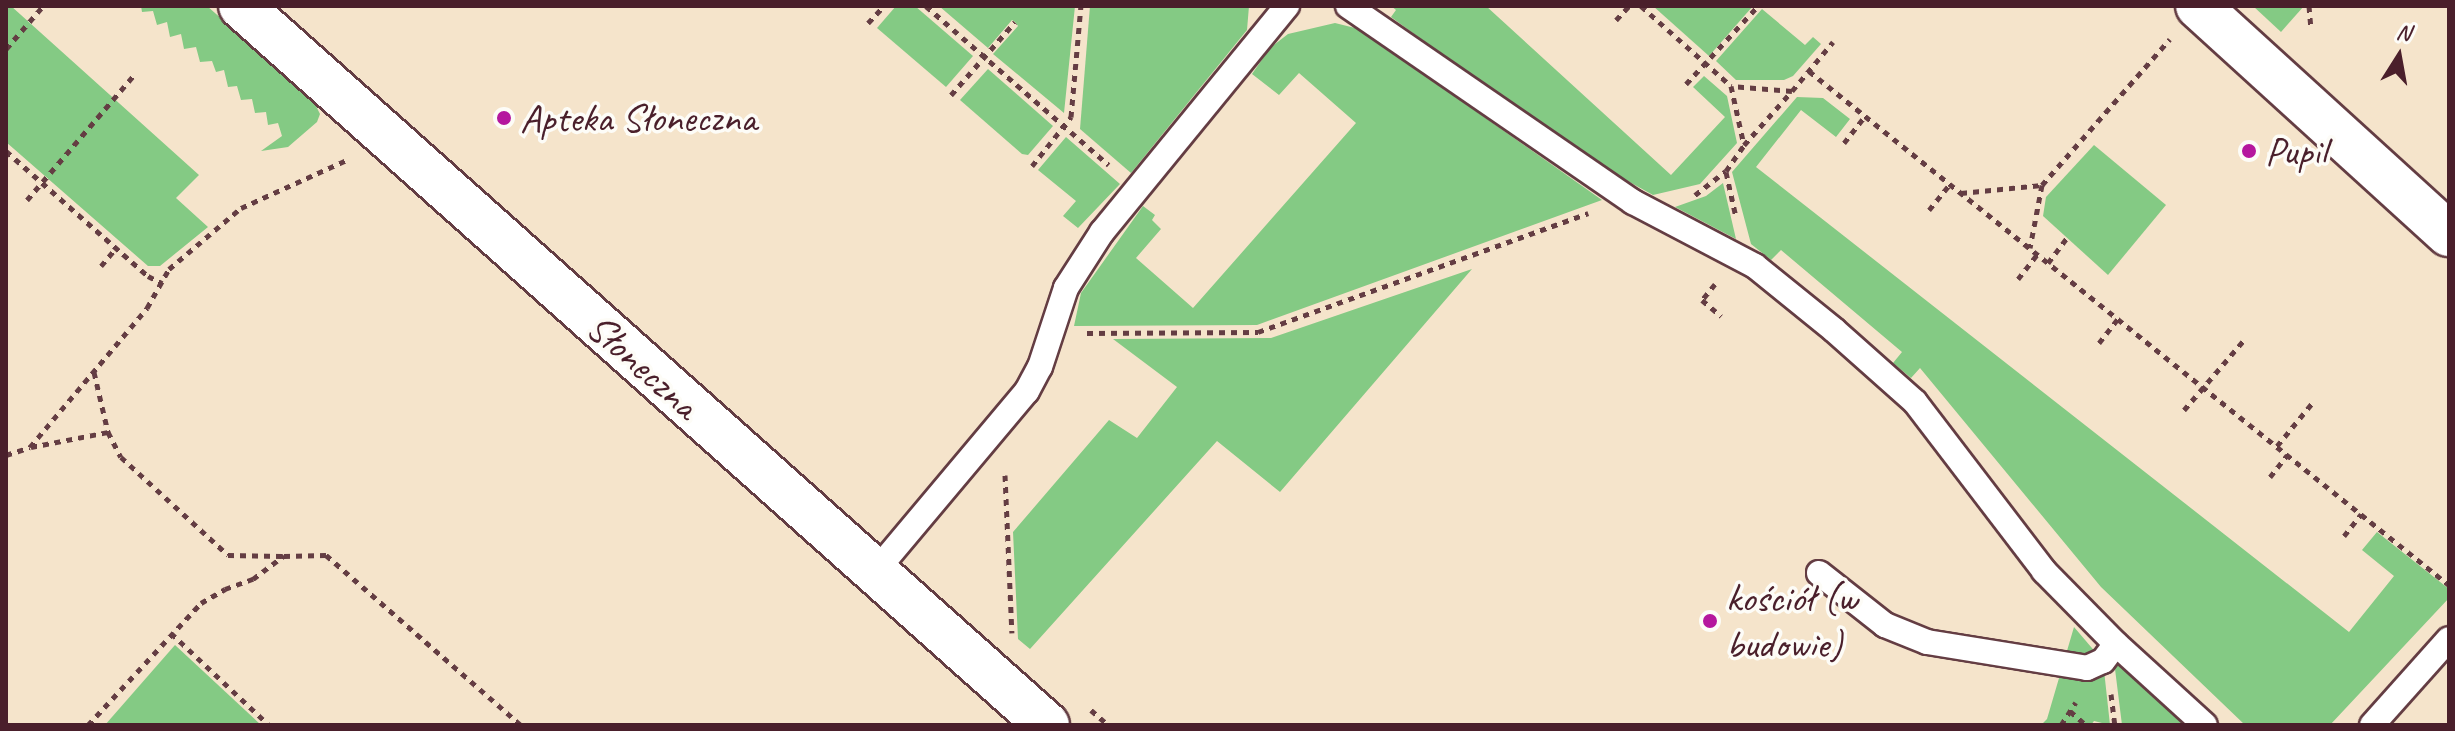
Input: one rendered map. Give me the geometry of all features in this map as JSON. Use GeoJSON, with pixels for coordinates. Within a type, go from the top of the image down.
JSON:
{"type":"FeatureCollection","features":[{"type":"Feature","properties":{"kind":"street","name":"Słoneczna"},"geometry":{"type":"LineString","coordinates":[[241,6],[1047,725]]}},
{"type":"Feature","properties":{"kind":"street"},"geometry":{"type":"LineString","coordinates":[[2185,22],[2449,234]]}},
{"type":"Feature","properties":{"kind":"lane"},"geometry":{"type":"LineString","coordinates":[[875,572],[1027,391],[1050,339],[1066,288],[1102,232],[1287,6]]}},
{"type":"Feature","properties":{"kind":"lane"},"geometry":{"type":"LineString","coordinates":[[1348,6],[1633,202],[1755,266],[1915,402],[2044,571],[2116,644],[2205,725]]}},
{"type":"Feature","properties":{"kind":"lane"},"geometry":{"type":"LineString","coordinates":[[1819,573],[1885,625],[1927,642],[2087,668],[2103,661],[2116,644]]}},
{"type":"Feature","properties":{"kind":"lane"},"geometry":{"type":"LineString","coordinates":[[2372,725],[2449,639]]}},
{"type":"Feature","properties":{"kind":"path"},"geometry":{"type":"LineString","coordinates":[[6,49],[43,6]]}},
{"type":"Feature","properties":{"kind":"path"},"geometry":{"type":"LineString","coordinates":[[868,23],[884,6]]}},
{"type":"Feature","properties":{"kind":"path"},"geometry":{"type":"LineString","coordinates":[[927,6],[1101,159]]}},
{"type":"Feature","properties":{"kind":"path"},"geometry":{"type":"LineString","coordinates":[[1032,166],[1071,117],[1081,6]]}},
{"type":"Feature","properties":{"kind":"path"},"geometry":{"type":"LineString","coordinates":[[1616,20],[1629,6]]}},
{"type":"Feature","properties":{"kind":"path"},"geometry":{"type":"LineString","coordinates":[[1641,6],[1731,86],[1744,145]]}},
{"type":"Feature","properties":{"kind":"path"},"geometry":{"type":"LineString","coordinates":[[1686,84],[1758,6]]}},
{"type":"Feature","properties":{"kind":"path"},"geometry":{"type":"LineString","coordinates":[[2309,6],[2311,28]]}},
{"type":"Feature","properties":{"kind":"path"},"geometry":{"type":"LineString","coordinates":[[951,95],[1015,22]]}},
{"type":"Feature","properties":{"kind":"path"},"geometry":{"type":"LineString","coordinates":[[2030,248],[2042,185],[2185,22]]}},
{"type":"Feature","properties":{"kind":"path"},"geometry":{"type":"LineString","coordinates":[[1050,339],[1071,333],[1258,332],[1607,206],[1669,201],[1701,193],[1726,171],[1744,145],[1833,42]]}},
{"type":"Feature","properties":{"kind":"path"},"geometry":{"type":"LineString","coordinates":[[1809,71],[2449,585]]}},
{"type":"Feature","properties":{"kind":"path"},"geometry":{"type":"LineString","coordinates":[[27,200],[136,73]]}},
{"type":"Feature","properties":{"kind":"path"},"geometry":{"type":"LineString","coordinates":[[1731,86],[1792,91]]}},
{"type":"Feature","properties":{"kind":"path"},"geometry":{"type":"LineString","coordinates":[[1844,143],[1865,116]]}},
{"type":"Feature","properties":{"kind":"path"},"geometry":{"type":"LineString","coordinates":[[30,447],[147,308],[169,269],[241,208],[392,140]]}},
{"type":"Feature","properties":{"kind":"path"},"geometry":{"type":"LineString","coordinates":[[6,151],[116,248],[162,283]]}},
{"type":"Feature","properties":{"kind":"path"},"geometry":{"type":"LineString","coordinates":[[1929,210],[1950,184]]}},
{"type":"Feature","properties":{"kind":"path"},"geometry":{"type":"LineString","coordinates":[[1961,193],[2042,185]]}},
{"type":"Feature","properties":{"kind":"path"},"geometry":{"type":"LineString","coordinates":[[2048,263],[2067,238]]}},
{"type":"Feature","properties":{"kind":"path"},"geometry":{"type":"LineString","coordinates":[[101,266],[116,248]]}},
{"type":"Feature","properties":{"kind":"path"},"geometry":{"type":"LineString","coordinates":[[2018,279],[2038,255]]}},
{"type":"Feature","properties":{"kind":"path"},"geometry":{"type":"LineString","coordinates":[[2099,343],[2118,319]]}},
{"type":"Feature","properties":{"kind":"path"},"geometry":{"type":"LineString","coordinates":[[2184,410],[2244,340]]}},
{"type":"Feature","properties":{"kind":"path"},"geometry":{"type":"LineString","coordinates":[[94,372],[108,432],[121,457],[228,555],[326,555],[521,725]]}},
{"type":"Feature","properties":{"kind":"path"},"geometry":{"type":"LineString","coordinates":[[2277,446],[2314,401]]}},
{"type":"Feature","properties":{"kind":"path"},"geometry":{"type":"LineString","coordinates":[[1002,421],[1013,642]]}},
{"type":"Feature","properties":{"kind":"path"},"geometry":{"type":"LineString","coordinates":[[6,455],[30,447],[108,432]]}},
{"type":"Feature","properties":{"kind":"path"},"geometry":{"type":"LineString","coordinates":[[2270,477],[2287,455]]}},
{"type":"Feature","properties":{"kind":"path"},"geometry":{"type":"LineString","coordinates":[[2344,536],[2361,514]]}},
{"type":"Feature","properties":{"kind":"path"},"geometry":{"type":"LineString","coordinates":[[88,725],[201,603],[225,589],[253,579],[284,556]]}},
{"type":"Feature","properties":{"kind":"path"},"geometry":{"type":"LineString","coordinates":[[171,633],[269,725]]}},
{"type":"Feature","properties":{"kind":"path"},"geometry":{"type":"LineString","coordinates":[[2070,711],[2086,725]]}},
{"type":"Feature","properties":{"kind":"green space"},"geometry":{"type":"Polygon","coordinates":[[[6,6],[11,6],[199,175],[176,198],[208,227],[160,266],[148,266],[6,142],[6,6]]]}},
{"type":"Feature","properties":{"kind":"green space"},"geometry":{"type":"Polygon","coordinates":[[[141,6],[207,6],[312,98],[320,114],[317,122],[288,147],[261,151],[282,136],[278,123],[268,125],[266,112],[255,113],[252,99],[241,100],[237,86],[228,87],[224,70],[216,72],[212,61],[200,62],[196,47],[184,49],[181,34],[170,37],[167,22],[157,25],[153,11],[142,12],[141,6]]]}},
{"type":"Feature","properties":{"kind":"green space"},"geometry":{"type":"Polygon","coordinates":[[[896,6],[915,6],[973,56],[946,87],[877,28],[896,6]]]}},
{"type":"Feature","properties":{"kind":"green space"},"geometry":{"type":"Polygon","coordinates":[[[939,6],[1075,6],[1064,113],[993,54],[1018,26],[1015,22],[1012,20],[988,48],[939,6]]]}},
{"type":"Feature","properties":{"kind":"green space"},"geometry":{"type":"Polygon","coordinates":[[[1090,6],[1249,6],[1247,30],[1131,173],[1080,129],[1090,6]]]}},
{"type":"Feature","properties":{"kind":"green space"},"geometry":{"type":"Polygon","coordinates":[[[1391,6],[1486,6],[1671,175],[1725,117],[1693,87],[1704,76],[1727,96],[1737,143],[1700,184],[1653,195],[1577,153],[1391,17],[1396,10],[1391,6]]]}},
{"type":"Feature","properties":{"kind":"green space"},"geometry":{"type":"Polygon","coordinates":[[[1653,6],[1753,6],[1709,56],[1653,6]]]}},
{"type":"Feature","properties":{"kind":"green space"},"geometry":{"type":"Polygon","coordinates":[[[2253,6],[2304,6],[2281,32],[2253,6]]]}},
{"type":"Feature","properties":{"kind":"green space"},"geometry":{"type":"Polygon","coordinates":[[[1762,9],[1805,45],[1813,37],[1821,44],[1793,76],[1784,80],[1736,80],[1716,61],[1762,9]]]}},
{"type":"Feature","properties":{"kind":"green space"},"geometry":{"type":"Polygon","coordinates":[[[1335,23],[1359,29],[1602,200],[1257,325],[1074,326],[1081,293],[1143,206],[1155,215],[1152,220],[1161,229],[1136,258],[1193,308],[1356,123],[1299,73],[1279,95],[1252,74],[1270,48],[1288,34],[1335,23]]]}},
{"type":"Feature","properties":{"kind":"green space"},"geometry":{"type":"Polygon","coordinates":[[[988,69],[1053,126],[1028,155],[1022,154],[960,100],[988,69]]]}},
{"type":"Feature","properties":{"kind":"green space"},"geometry":{"type":"Polygon","coordinates":[[[1797,97],[1823,98],[1850,119],[1836,137],[1801,110],[1756,167],[2349,632],[2394,576],[2362,550],[2377,532],[2449,589],[2449,598],[2330,725],[2245,725],[2101,587],[1920,368],[1911,378],[1893,363],[1902,352],[1781,250],[1771,260],[1751,244],[1732,172],[1797,97]]]}},
{"type":"Feature","properties":{"kind":"green space"},"geometry":{"type":"Polygon","coordinates":[[[1066,137],[1120,184],[1078,228],[1063,216],[1076,201],[1038,170],[1066,137]]]}},
{"type":"Feature","properties":{"kind":"green space"},"geometry":{"type":"Polygon","coordinates":[[[2094,145],[2166,205],[2108,275],[2043,216],[2046,197],[2094,145]]]}},
{"type":"Feature","properties":{"kind":"green space"},"geometry":{"type":"Polygon","coordinates":[[[1723,183],[1736,239],[1675,207],[1706,196],[1723,183]]]}},
{"type":"Feature","properties":{"kind":"green space"},"geometry":{"type":"Polygon","coordinates":[[[1472,269],[1280,492],[1217,441],[1030,649],[1018,639],[1013,532],[1109,420],[1137,438],[1177,387],[1113,339],[1271,338],[1472,269]]]}},
{"type":"Feature","properties":{"kind":"green space"},"geometry":{"type":"Polygon","coordinates":[[[2074,627],[2103,661],[2110,725],[2094,721],[2091,725],[2041,725],[2047,719],[2074,627]]]}},
{"type":"Feature","properties":{"kind":"green space"},"geometry":{"type":"Polygon","coordinates":[[[175,645],[261,725],[105,725],[175,645]]]}},
{"type":"Feature","properties":{"kind":"green space"},"geometry":{"type":"Polygon","coordinates":[[[2114,661],[2186,725],[2122,725],[2114,661]]]}},
{"type":"Feature","properties":{"kind":"place","name":"Apteka Słoneczna"},"geometry":{"type":"Point","coordinates":[504,118]}},
{"type":"Feature","properties":{"kind":"place","name":"Pupil"},"geometry":{"type":"Point","coordinates":[2249,151]}},
{"type":"Feature","properties":{"kind":"place","name":"kościół (w budowie)"},"geometry":{"type":"Point","coordinates":[1710,621]}}]}
